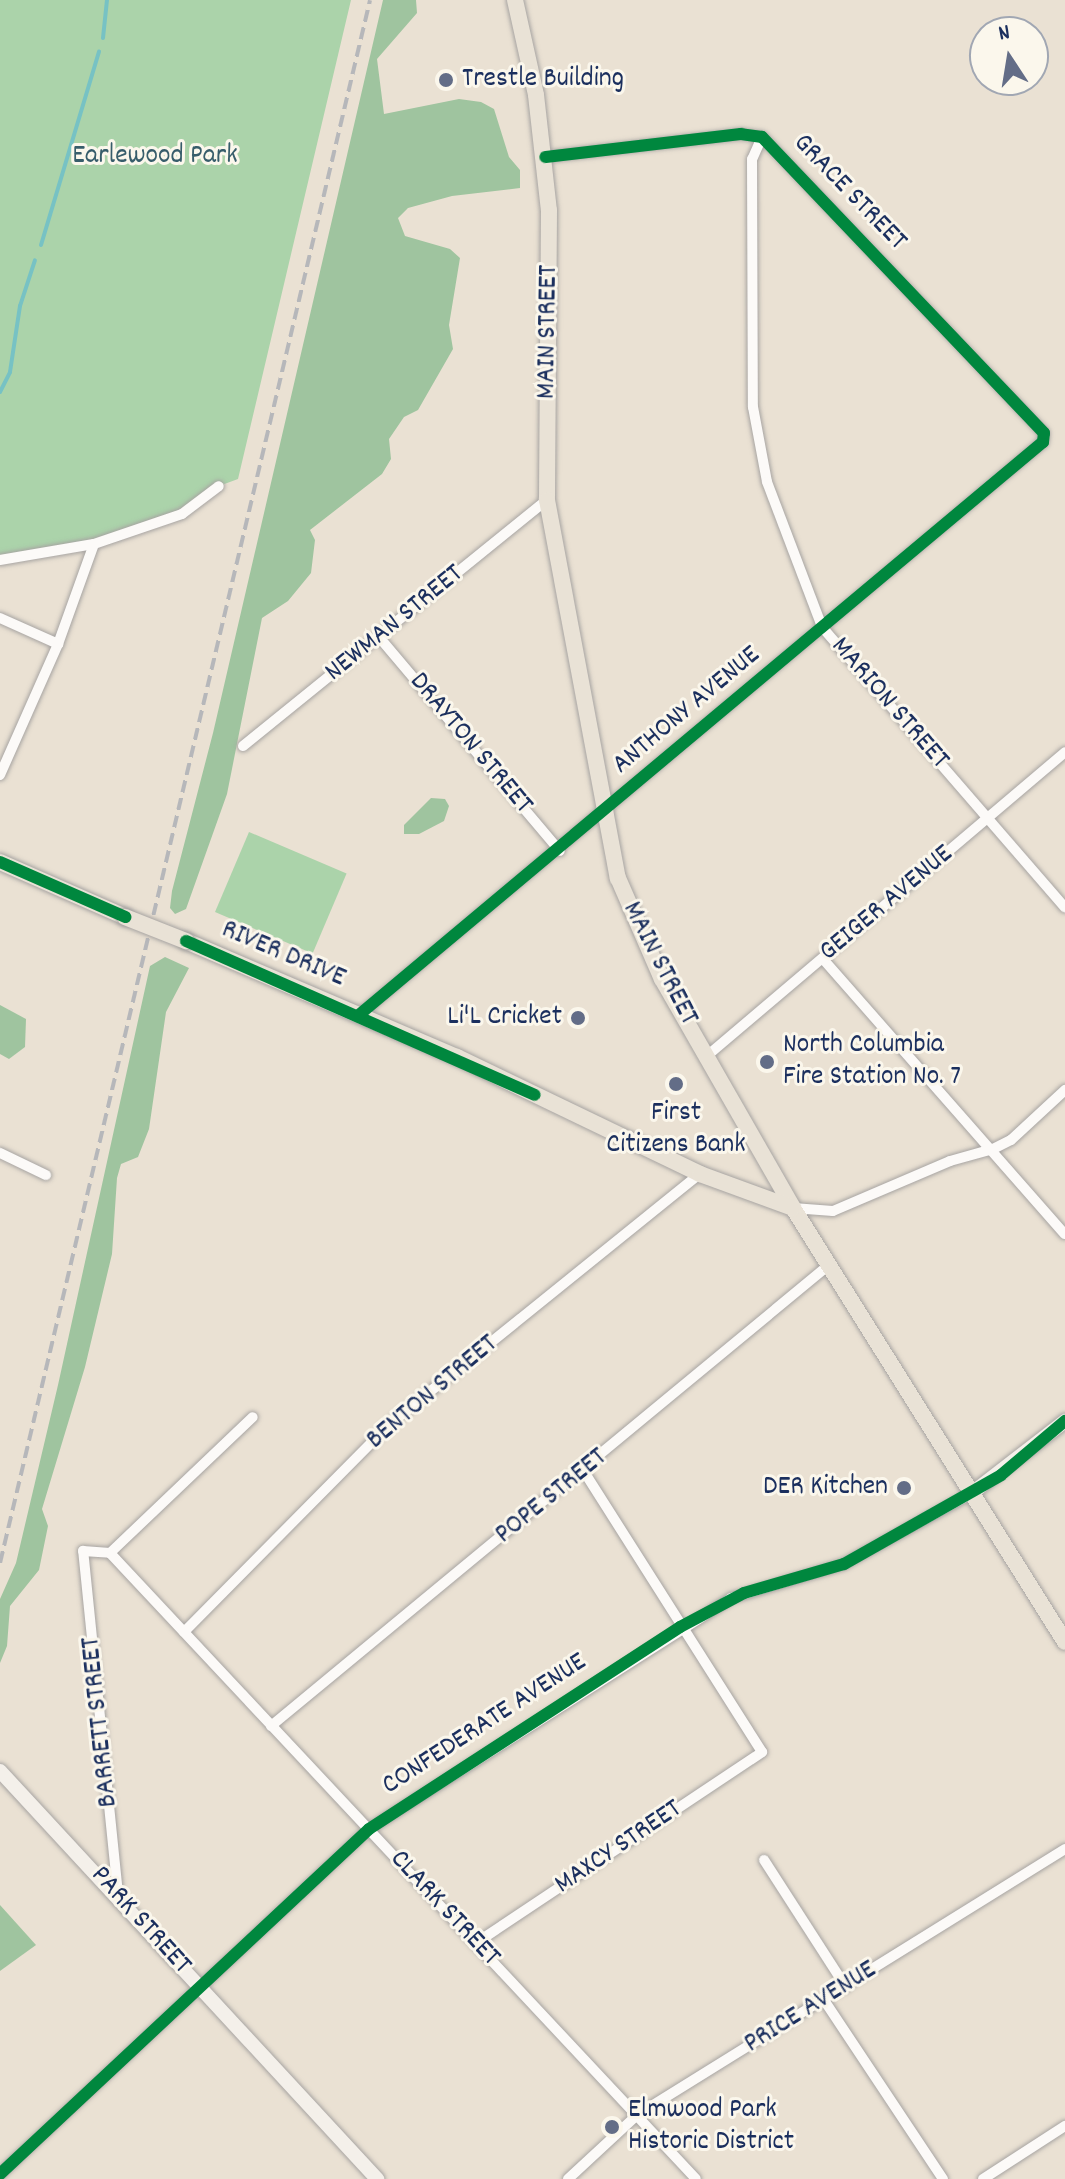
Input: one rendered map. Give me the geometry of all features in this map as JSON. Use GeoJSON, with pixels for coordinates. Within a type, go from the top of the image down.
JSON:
{"type":"FeatureCollection","features":[{"type":"Feature","properties":{"kind":"main road","name":"MAIN STREET"},"geometry":{"type":"LineString","coordinates":[[515,0],[545,157],[550,267],[547,500],[603,813],[633,923],[793,1208],[1065,1642]]}},
{"type":"Feature","properties":{"kind":"main road","name":"RIVER DRIVE"},"geometry":{"type":"LineString","coordinates":[[0,862],[360,1014],[700,1174],[793,1208]]}},
{"type":"Feature","properties":{"kind":"street","name":"GRACE STREET"},"geometry":{"type":"LineString","coordinates":[[545,157],[741,134],[762,137],[1044,433],[1043,442]]}},
{"type":"Feature","properties":{"kind":"street","name":"MARION STREET"},"geometry":{"type":"LineString","coordinates":[[762,137],[752,159],[753,407],[767,482],[822,627],[1065,908]]}},
{"type":"Feature","properties":{"kind":"street","name":"ANTHONY AVENUE"},"geometry":{"type":"LineString","coordinates":[[360,1014],[560,851],[1043,442]]}},
{"type":"Feature","properties":{"kind":"street"},"geometry":{"type":"LineString","coordinates":[[0,560],[94,544],[182,514],[219,486]]}},
{"type":"Feature","properties":{"kind":"street","name":"NEWMAN STREET"},"geometry":{"type":"LineString","coordinates":[[243,746],[547,500]]}},
{"type":"Feature","properties":{"kind":"street"},"geometry":{"type":"LineString","coordinates":[[0,775],[58,644],[94,544]]}},
{"type":"Feature","properties":{"kind":"street"},"geometry":{"type":"LineString","coordinates":[[0,618],[58,644]]}},
{"type":"Feature","properties":{"kind":"street","name":"DRAYTON STREET"},"geometry":{"type":"LineString","coordinates":[[379,637],[560,851]]}},
{"type":"Feature","properties":{"kind":"street","name":"GEIGER AVENUE"},"geometry":{"type":"LineString","coordinates":[[708,1055],[1065,752]]}},
{"type":"Feature","properties":{"kind":"street"},"geometry":{"type":"LineString","coordinates":[[823,959],[1065,1234]]}},
{"type":"Feature","properties":{"kind":"street"},"geometry":{"type":"LineString","coordinates":[[793,1208],[833,1211],[950,1161],[993,1149],[1011,1140],[1065,1090]]}},
{"type":"Feature","properties":{"kind":"street"},"geometry":{"type":"LineString","coordinates":[[0,1153],[46,1175]]}},
{"type":"Feature","properties":{"kind":"street","name":"BENTON STREET"},"geometry":{"type":"LineString","coordinates":[[184,1632],[391,1423],[700,1174]]}},
{"type":"Feature","properties":{"kind":"street","name":"POPE STREET"},"geometry":{"type":"LineString","coordinates":[[271,1726],[584,1471],[830,1264]]}},
{"type":"Feature","properties":{"kind":"street"},"geometry":{"type":"LineString","coordinates":[[110,1553],[253,1417]]}},
{"type":"Feature","properties":{"kind":"street","name":"CONFEDERATE AVENUE"},"geometry":{"type":"LineString","coordinates":[[5,2174],[199,1985],[369,1829],[680,1627],[744,1593],[844,1564],[972,1493],[1065,1421]]}},
{"type":"Feature","properties":{"kind":"street"},"geometry":{"type":"LineString","coordinates":[[584,1471],[680,1627]]}},
{"type":"Feature","properties":{"kind":"street","name":"BARRETT STREET"},"geometry":{"type":"LineString","coordinates":[[110,1553],[83,1551],[118,1894]]}},
{"type":"Feature","properties":{"kind":"street","name":"CLARK STREET"},"geometry":{"type":"LineString","coordinates":[[110,1553],[696,2179]]}},
{"type":"Feature","properties":{"kind":"street","name":"MAXCY STREET"},"geometry":{"type":"LineString","coordinates":[[476,1943],[762,1752],[680,1627]]}},
{"type":"Feature","properties":{"kind":"street","name":"PARK STREET"},"geometry":{"type":"LineString","coordinates":[[0,1771],[118,1894],[368,2176]]}},
{"type":"Feature","properties":{"kind":"street","name":"PRICE AVENUE"},"geometry":{"type":"LineString","coordinates":[[568,2179],[637,2115],[1065,1849]]}},
{"type":"Feature","properties":{"kind":"street"},"geometry":{"type":"LineString","coordinates":[[764,1860],[846,1987]]}},
{"type":"Feature","properties":{"kind":"street"},"geometry":{"type":"LineString","coordinates":[[824,2000],[943,2179]]}},
{"type":"Feature","properties":{"kind":"street"},"geometry":{"type":"LineString","coordinates":[[983,2179],[1065,2126]]}},
{"type":"Feature","properties":{"kind":"green space","name":"Earlewood Park"},"geometry":{"type":"Polygon","coordinates":[[[0,0],[351,0],[238,479],[219,486],[182,514],[94,544],[0,560],[0,0]]]}},
{"type":"Feature","properties":{"kind":"green space"},"geometry":{"type":"Polygon","coordinates":[[[383,0],[416,0],[417,13],[377,59],[384,114],[459,99],[481,102],[494,109],[509,157],[520,170],[520,188],[452,196],[408,208],[398,218],[405,236],[450,249],[460,258],[449,325],[453,349],[418,410],[404,417],[389,439],[391,459],[382,474],[310,530],[315,540],[311,573],[288,601],[262,618],[227,794],[186,909],[175,914],[170,908],[172,891],[213,733],[383,0]]]}},
{"type":"Feature","properties":{"kind":"green space"},"geometry":{"type":"Polygon","coordinates":[[[431,798],[445,799],[449,806],[444,821],[419,834],[404,834],[404,825],[431,798]]]}},
{"type":"Feature","properties":{"kind":"green space"},"geometry":{"type":"Polygon","coordinates":[[[249,832],[347,873],[313,954],[215,912],[249,832]]]}},
{"type":"Feature","properties":{"kind":"green space"},"geometry":{"type":"Polygon","coordinates":[[[165,957],[189,968],[166,1012],[149,1129],[138,1157],[121,1164],[117,1178],[112,1254],[85,1367],[42,1509],[48,1526],[39,1570],[10,1606],[7,1646],[0,1663],[0,1599],[16,1563],[150,966],[165,957]]]}},
{"type":"Feature","properties":{"kind":"green space"},"geometry":{"type":"Polygon","coordinates":[[[0,1005],[26,1019],[25,1047],[9,1059],[0,1054],[0,1005]]]}},
{"type":"Feature","properties":{"kind":"green space"},"geometry":{"type":"Polygon","coordinates":[[[0,1905],[36,1945],[0,1971],[0,1905]]]}},
{"type":"Feature","properties":{"kind":"waterway"},"geometry":{"type":"LineString","coordinates":[[103,38],[107,0]]}},
{"type":"Feature","properties":{"kind":"waterway"},"geometry":{"type":"LineString","coordinates":[[41,245],[99,52]]}},
{"type":"Feature","properties":{"kind":"waterway"},"geometry":{"type":"LineString","coordinates":[[0,392],[10,372],[20,306],[35,260]]}},
{"type":"Feature","properties":{"kind":"railway"},"geometry":{"type":"LineString","coordinates":[[0,1563],[370,0]]}},
{"type":"Feature","properties":{"kind":"cycle path"},"geometry":{"type":"LineString","coordinates":[[360,1014],[1043,442],[1044,433],[762,137],[741,134],[545,157]]}},
{"type":"Feature","properties":{"kind":"cycle path"},"geometry":{"type":"LineString","coordinates":[[0,862],[125,917]]}},
{"type":"Feature","properties":{"kind":"cycle path"},"geometry":{"type":"LineString","coordinates":[[186,941],[535,1095]]}},
{"type":"Feature","properties":{"kind":"cycle path"},"geometry":{"type":"LineString","coordinates":[[0,2174],[369,1829],[680,1627],[744,1593],[844,1564],[1001,1475],[1065,1421]]}},
{"type":"Feature","properties":{"kind":"place","name":"Trestle Building"},"geometry":{"type":"Point","coordinates":[446,80]}},
{"type":"Feature","properties":{"kind":"place","name":"Li'L Cricket"},"geometry":{"type":"Point","coordinates":[578,1018]}},
{"type":"Feature","properties":{"kind":"place","name":"North Columbia Fire Station No. 7"},"geometry":{"type":"Point","coordinates":[767,1062]}},
{"type":"Feature","properties":{"kind":"place","name":"First Citizens Bank"},"geometry":{"type":"Point","coordinates":[676,1084]}},
{"type":"Feature","properties":{"kind":"place","name":"DER Kitchen"},"geometry":{"type":"Point","coordinates":[904,1488]}},
{"type":"Feature","properties":{"kind":"place","name":"Elmwood Park Historic District"},"geometry":{"type":"Point","coordinates":[612,2127]}}]}
